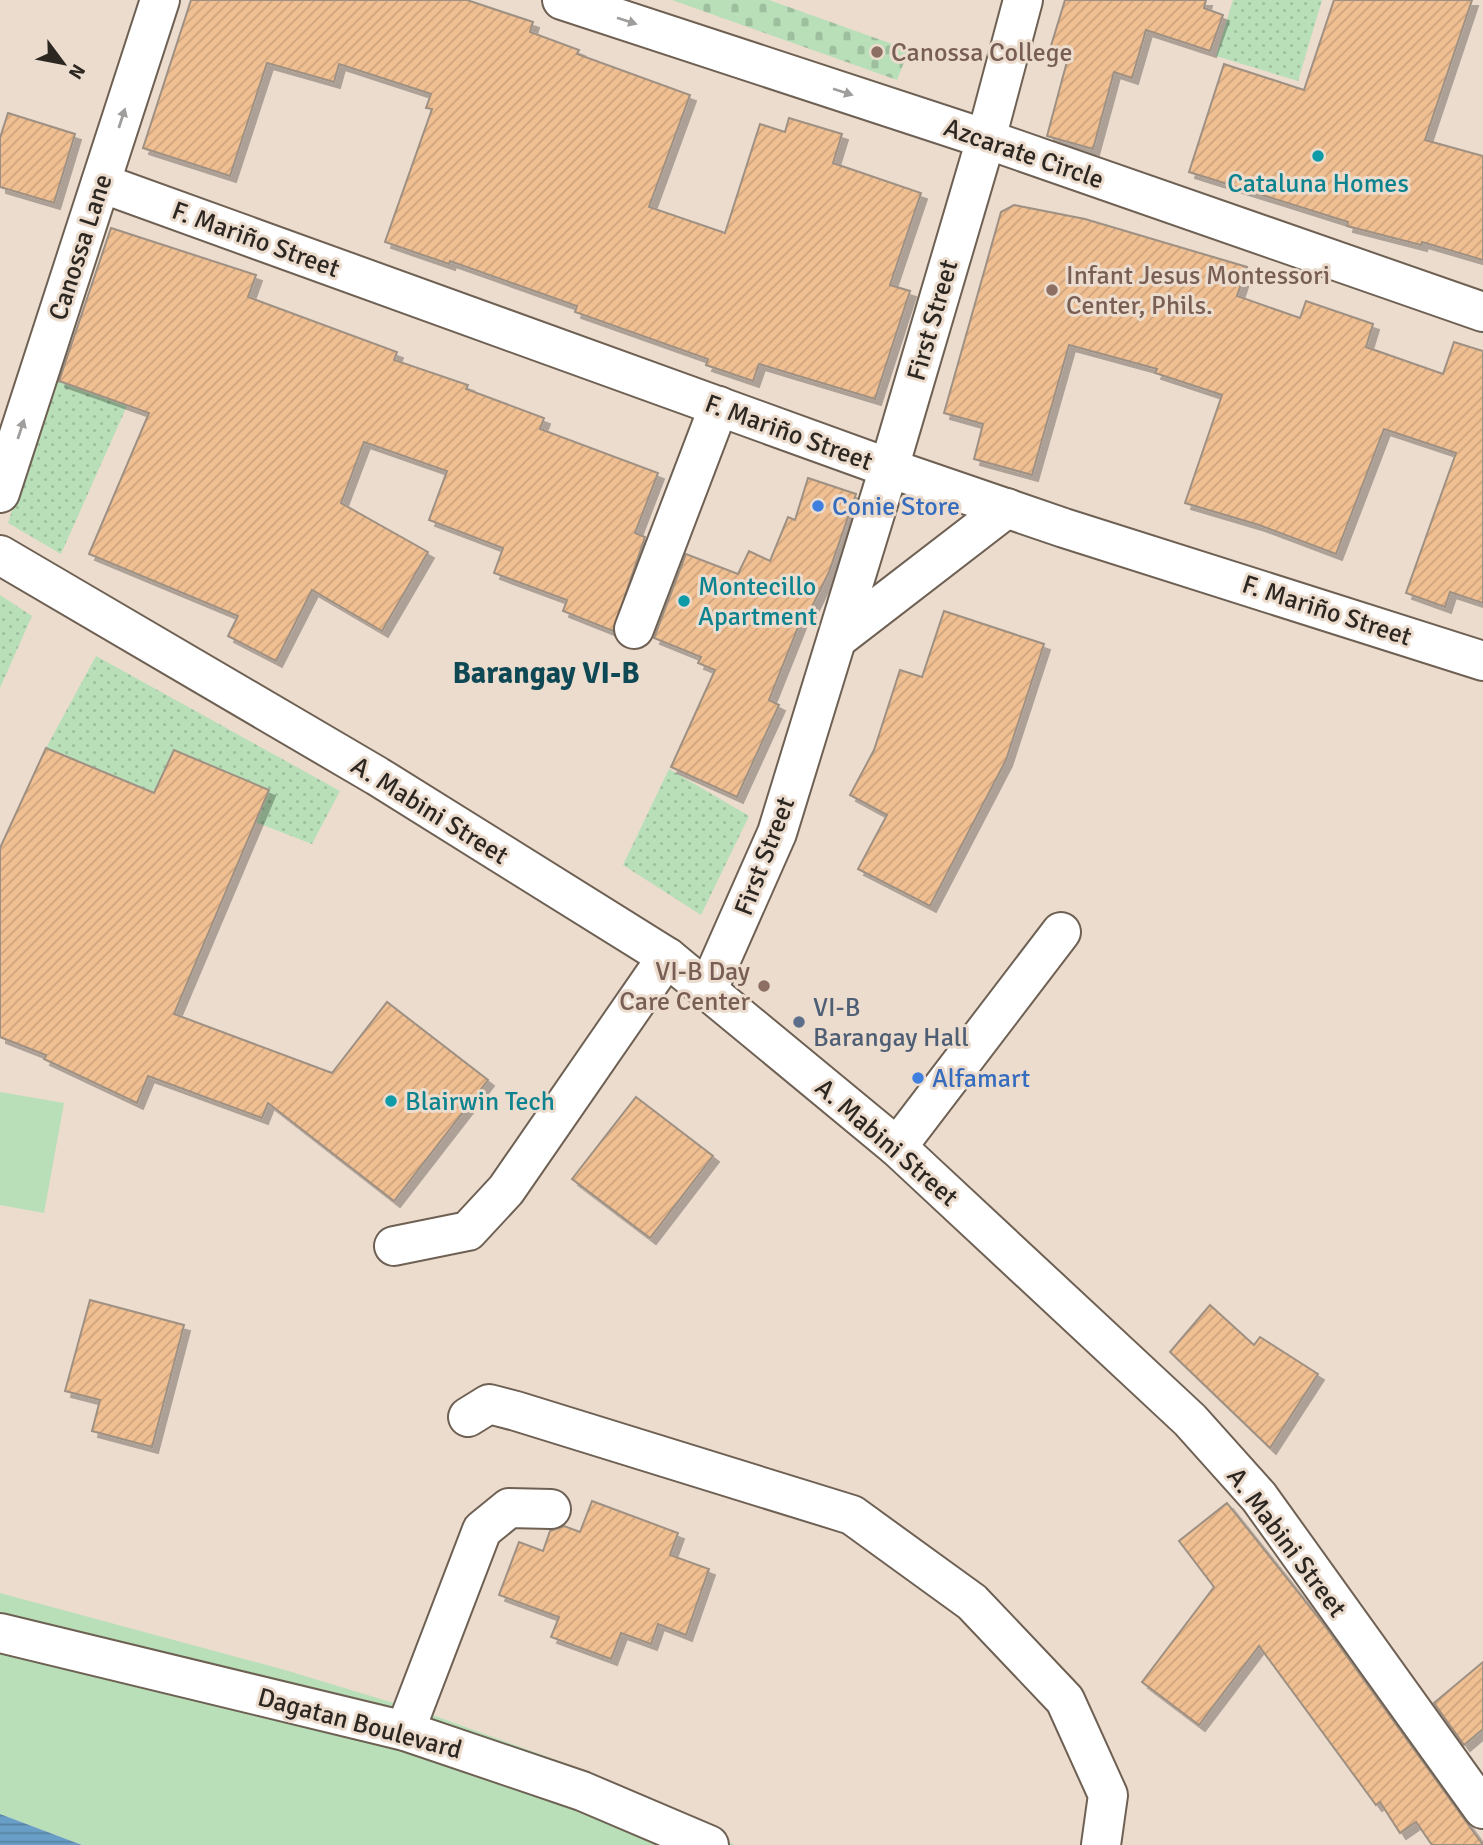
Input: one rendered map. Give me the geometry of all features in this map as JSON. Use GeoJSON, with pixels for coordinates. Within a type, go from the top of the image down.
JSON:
{"type":"FeatureCollection","features":[{"type":"Feature","properties":{"kind":"street","name":"Canossa Lane"},"geometry":{"type":"LineString","coordinates":[[0,494],[160,0]]}},
{"type":"Feature","properties":{"kind":"street","name":"Azcarate Circle"},"geometry":{"type":"LineString","coordinates":[[562,0],[986,139],[1483,312]]}},
{"type":"Feature","properties":{"kind":"street","name":"First Street"},"geometry":{"type":"LineString","coordinates":[[708,989],[777,833],[889,468],[986,139],[1023,0]]}},
{"type":"Feature","properties":{"kind":"street","name":"F. Mariño Street"},"geometry":{"type":"LineString","coordinates":[[101,183],[889,468],[1483,661]]}},
{"type":"Feature","properties":{"kind":"street"},"geometry":{"type":"LineString","coordinates":[[634,629],[719,406]]}},
{"type":"Feature","properties":{"kind":"street"},"geometry":{"type":"LineString","coordinates":[[837,639],[1007,508]]}},
{"type":"Feature","properties":{"kind":"street","name":"A. Mabini Street"},"geometry":{"type":"LineString","coordinates":[[0,555],[377,776],[667,957],[897,1147],[1180,1411],[1258,1497],[1483,1809]]}},
{"type":"Feature","properties":{"kind":"street"},"geometry":{"type":"LineString","coordinates":[[897,1147],[1060,932]]}},
{"type":"Feature","properties":{"kind":"street"},"geometry":{"type":"LineString","coordinates":[[394,1246],[468,1231],[506,1190],[667,957]]}},
{"type":"Feature","properties":{"kind":"street"},"geometry":{"type":"LineString","coordinates":[[468,1417],[489,1404],[516,1410],[852,1515],[972,1602],[1065,1700],[1108,1795],[1101,1845]]}},
{"type":"Feature","properties":{"kind":"street"},"geometry":{"type":"LineString","coordinates":[[405,1731],[482,1530],[509,1508],[551,1509]]}},
{"type":"Feature","properties":{"kind":"street","name":"Dagatan Boulevard"},"geometry":{"type":"LineString","coordinates":[[0,1633],[405,1731],[583,1791],[709,1845]]}},
{"type":"Feature","properties":{"kind":"green space"},"geometry":{"type":"Polygon","coordinates":[[[672,0],[769,0],[909,50],[897,80],[672,0]]]}},
{"type":"Feature","properties":{"kind":"green space"},"geometry":{"type":"Polygon","coordinates":[[[1233,0],[1322,0],[1298,81],[1216,56],[1233,0]]]}},
{"type":"Feature","properties":{"kind":"green space"},"geometry":{"type":"Polygon","coordinates":[[[55,379],[127,406],[61,554],[8,523],[55,379]]]}},
{"type":"Feature","properties":{"kind":"green space"},"geometry":{"type":"Polygon","coordinates":[[[0,595],[32,616],[0,688],[0,595]]]}},
{"type":"Feature","properties":{"kind":"green space"},"geometry":{"type":"Polygon","coordinates":[[[96,656],[340,791],[312,844],[255,822],[268,790],[174,750],[154,793],[46,748],[96,656]]]}},
{"type":"Feature","properties":{"kind":"green space"},"geometry":{"type":"Polygon","coordinates":[[[669,769],[749,816],[701,915],[623,865],[669,769]]]}},
{"type":"Feature","properties":{"kind":"green space"},"geometry":{"type":"Polygon","coordinates":[[[0,1092],[64,1103],[44,1213],[0,1205],[0,1092]]]}},
{"type":"Feature","properties":{"kind":"green space"},"geometry":{"type":"Polygon","coordinates":[[[0,1593],[285,1670],[430,1714],[592,1773],[735,1845],[82,1845],[0,1814],[0,1593]]]}},
{"type":"Feature","properties":{"kind":"water"},"geometry":{"type":"Polygon","coordinates":[[[0,1814],[82,1845],[0,1845],[0,1814]]]}},
{"type":"Feature","properties":{"kind":"building"},"geometry":{"type":"Polygon","coordinates":[[[191,0],[467,0],[533,22],[530,32],[579,50],[577,54],[690,95],[649,207],[725,233],[760,124],[785,132],[789,118],[842,134],[833,163],[921,193],[890,285],[910,291],[875,399],[759,364],[753,381],[706,365],[708,359],[575,312],[577,306],[450,261],[449,264],[385,242],[432,109],[426,108],[431,94],[339,64],[334,82],[267,63],[230,176],[143,148],[191,0]]]}},
{"type":"Feature","properties":{"kind":"building"},"geometry":{"type":"Polygon","coordinates":[[[1065,0],[1206,0],[1204,8],[1223,15],[1210,51],[1146,30],[1132,78],[1114,72],[1093,149],[1047,136],[1069,54],[1050,49],[1065,0]]]}},
{"type":"Feature","properties":{"kind":"building"},"geometry":{"type":"Polygon","coordinates":[[[1334,0],[1472,0],[1425,140],[1483,156],[1483,260],[1422,242],[1421,245],[1347,226],[1348,222],[1189,172],[1224,64],[1304,90],[1334,0]]]}},
{"type":"Feature","properties":{"kind":"building"},"geometry":{"type":"Polygon","coordinates":[[[8,113],[75,134],[54,203],[0,187],[0,138],[8,113]]]}},
{"type":"Feature","properties":{"kind":"building"},"geometry":{"type":"Polygon","coordinates":[[[1014,205],[1085,219],[1247,267],[1237,296],[1300,318],[1306,301],[1373,324],[1366,347],[1443,374],[1454,342],[1483,351],[1483,603],[1450,592],[1445,607],[1406,593],[1456,453],[1384,429],[1336,554],[1259,525],[1185,503],[1222,395],[1155,373],[1157,369],[1069,345],[1032,475],[974,459],[983,424],[944,413],[1001,212],[1014,205]]]}},
{"type":"Feature","properties":{"kind":"building"},"geometry":{"type":"Polygon","coordinates":[[[111,228],[256,275],[248,297],[397,352],[394,360],[468,385],[466,389],[544,418],[540,429],[658,473],[635,533],[645,537],[613,631],[563,611],[567,600],[494,573],[503,548],[429,520],[447,471],[364,442],[341,503],[428,552],[382,631],[312,590],[276,661],[228,636],[238,616],[89,554],[149,413],[59,381],[111,228]]]}},
{"type":"Feature","properties":{"kind":"building"},"geometry":{"type":"Polygon","coordinates":[[[808,478],[856,494],[829,572],[807,617],[803,615],[769,700],[779,705],[737,797],[671,767],[715,670],[698,663],[701,657],[654,638],[686,554],[738,574],[749,551],[770,561],[788,517],[795,520],[808,478]]]}},
{"type":"Feature","properties":{"kind":"building"},"geometry":{"type":"Polygon","coordinates":[[[944,611],[1044,644],[1006,760],[930,906],[858,869],[887,815],[850,795],[874,750],[900,670],[922,677],[944,611]]]}},
{"type":"Feature","properties":{"kind":"building"},"geometry":{"type":"Polygon","coordinates":[[[46,748],[154,793],[174,750],[269,790],[174,1014],[332,1073],[387,1002],[488,1080],[394,1201],[268,1103],[262,1118],[148,1076],[137,1103],[44,1059],[46,1055],[0,1037],[0,848],[46,748]]]}},
{"type":"Feature","properties":{"kind":"building"},"geometry":{"type":"Polygon","coordinates":[[[636,1097],[713,1156],[650,1238],[572,1179],[636,1097]]]}},
{"type":"Feature","properties":{"kind":"building"},"geometry":{"type":"Polygon","coordinates":[[[90,1300],[184,1325],[152,1447],[92,1431],[100,1400],[65,1391],[90,1300]]]}},
{"type":"Feature","properties":{"kind":"building"},"geometry":{"type":"Polygon","coordinates":[[[1210,1305],[1254,1345],[1260,1337],[1318,1374],[1270,1448],[1170,1352],[1210,1305]]]}},
{"type":"Feature","properties":{"kind":"building"},"geometry":{"type":"Polygon","coordinates":[[[592,1501],[678,1533],[670,1555],[709,1569],[686,1635],[658,1624],[651,1644],[621,1633],[611,1659],[551,1637],[559,1617],[499,1595],[519,1542],[543,1551],[550,1531],[564,1526],[580,1532],[592,1501]]]}},
{"type":"Feature","properties":{"kind":"building"},"geometry":{"type":"Polygon","coordinates":[[[1227,1503],[1325,1626],[1483,1845],[1432,1845],[1416,1822],[1400,1833],[1380,1802],[1376,1805],[1259,1646],[1199,1725],[1142,1682],[1214,1587],[1179,1541],[1227,1503]]]}},
{"type":"Feature","properties":{"kind":"building"},"geometry":{"type":"Polygon","coordinates":[[[1483,1662],[1483,1729],[1464,1745],[1434,1703],[1483,1662]]]}},
{"type":"Feature","properties":{"kind":"place","name":"Canossa College"},"geometry":{"type":"Point","coordinates":[877,52]}},
{"type":"Feature","properties":{"kind":"place","name":"Cataluna Homes"},"geometry":{"type":"Point","coordinates":[1318,156]}},
{"type":"Feature","properties":{"kind":"place","name":"Infant Jesus Montessori Center, Phils."},"geometry":{"type":"Point","coordinates":[1052,290]}},
{"type":"Feature","properties":{"kind":"place","name":"Conie Store"},"geometry":{"type":"Point","coordinates":[818,506]}},
{"type":"Feature","properties":{"kind":"place","name":"Montecillo Apartment"},"geometry":{"type":"Point","coordinates":[684,601]}},
{"type":"Feature","properties":{"kind":"place","name":"VI-B Day Care Center"},"geometry":{"type":"Point","coordinates":[764,986]}},
{"type":"Feature","properties":{"kind":"place","name":"VI-B Barangay Hall"},"geometry":{"type":"Point","coordinates":[799,1022]}},
{"type":"Feature","properties":{"kind":"place","name":"Alfamart"},"geometry":{"type":"Point","coordinates":[918,1078]}},
{"type":"Feature","properties":{"kind":"place","name":"Blairwin Tech"},"geometry":{"type":"Point","coordinates":[391,1101]}},
{"type":"Feature","properties":{"kind":"district","name":"Barangay VI-B"},"geometry":{"type":"Point","coordinates":[546,673]}}]}
